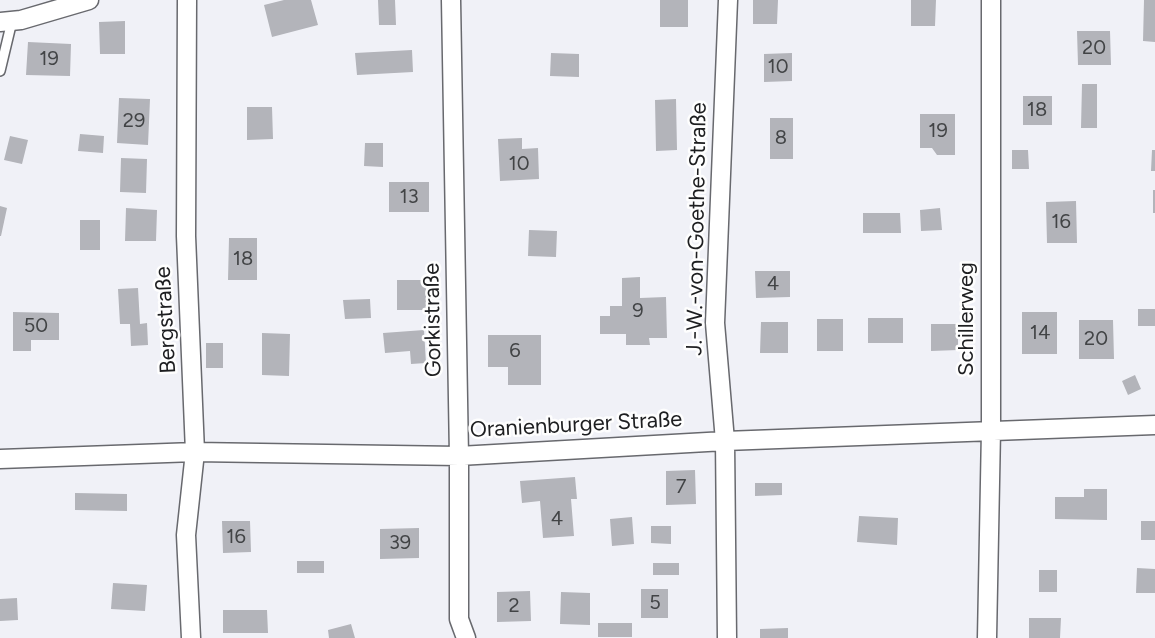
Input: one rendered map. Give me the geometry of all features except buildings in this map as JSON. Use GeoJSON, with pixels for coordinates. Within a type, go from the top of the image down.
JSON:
{"type":"FeatureCollection","features":[{"type":"Feature","properties":{"kind":"street"},"geometry":{"type":"LineString","coordinates":[[6,21],[21,20],[89,0]]}},
{"type":"Feature","properties":{"kind":"street","name":"Bergstraße"},"geometry":{"type":"LineString","coordinates":[[187,0],[186,236],[195,452],[186,536],[191,638]]}},
{"type":"Feature","properties":{"kind":"street","name":"Gorkistraße"},"geometry":{"type":"LineString","coordinates":[[451,0],[459,456],[459,619],[466,638]]}},
{"type":"Feature","properties":{"kind":"street","name":"J.-W.-von-Goethe-Straße"},"geometry":{"type":"LineString","coordinates":[[727,638],[726,441],[715,323],[728,0]]}},
{"type":"Feature","properties":{"kind":"street","name":"Schillerweg"},"geometry":{"type":"LineString","coordinates":[[987,638],[991,430],[991,0]]}},
{"type":"Feature","properties":{"kind":"street","name":"Oranienburger Straße"},"geometry":{"type":"LineString","coordinates":[[0,459],[195,452],[459,456],[726,441],[1155,425]]}},
{"type":"Feature","properties":{"kind":"lane"},"geometry":{"type":"LineString","coordinates":[[0,71],[6,21]]}}]}
